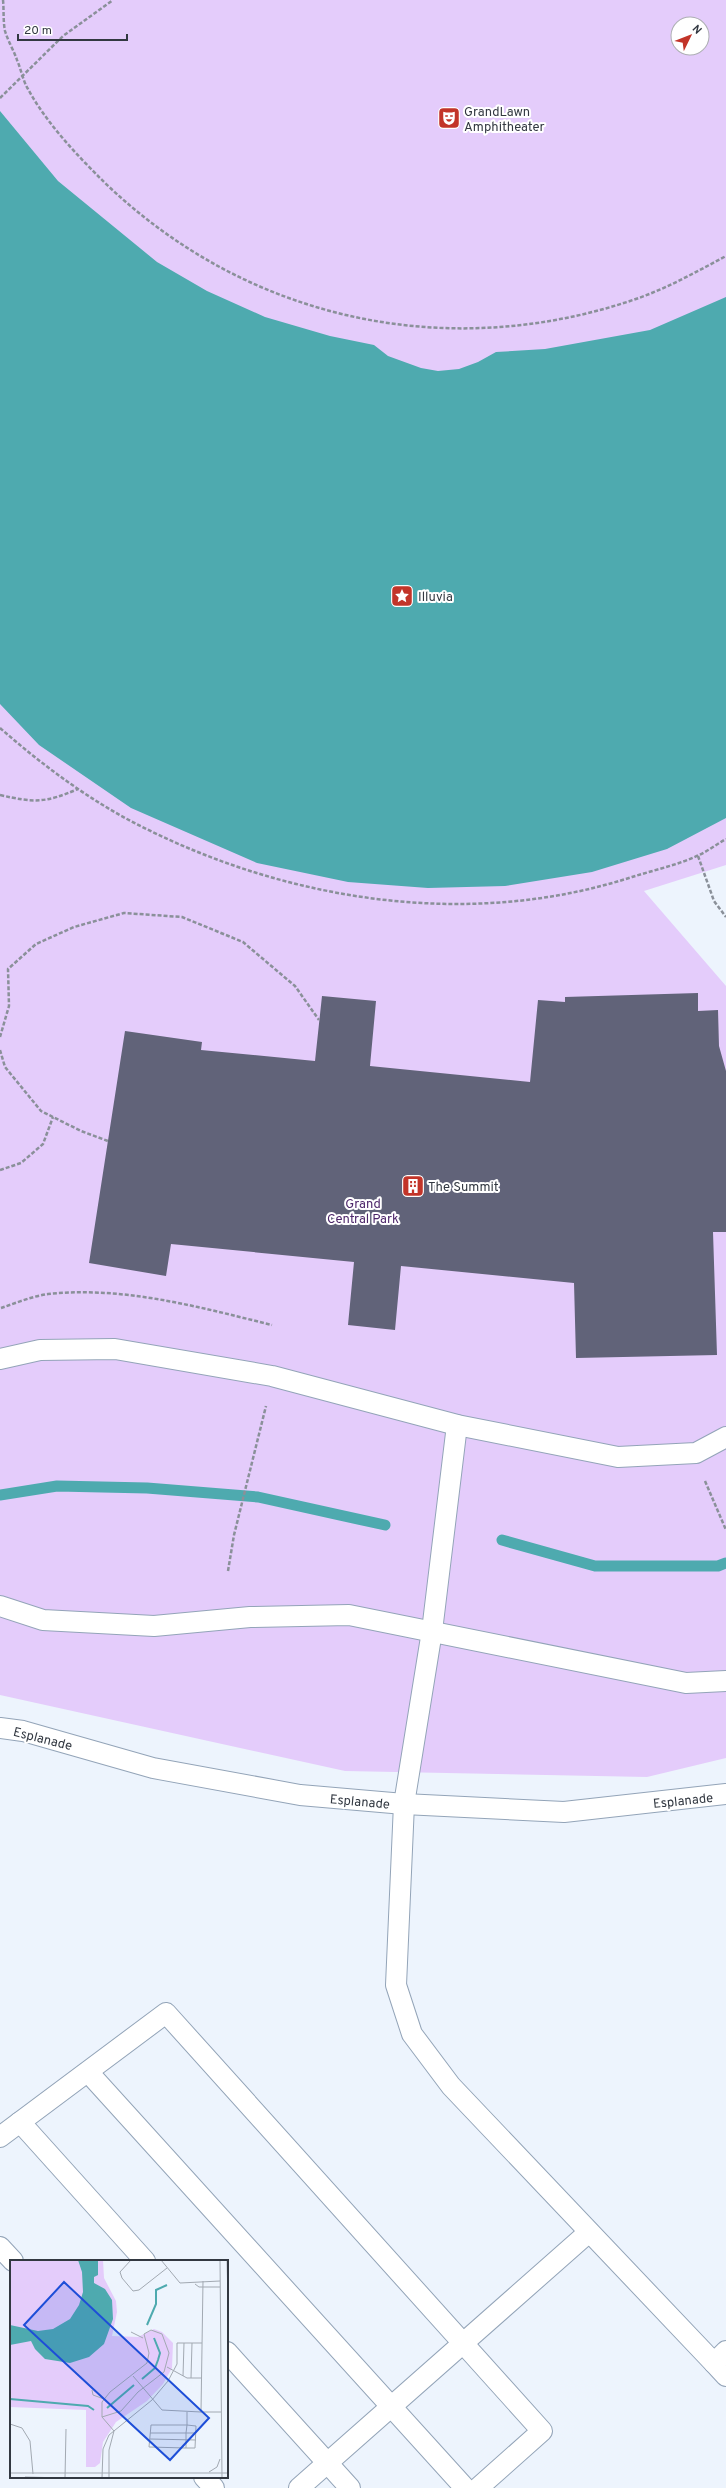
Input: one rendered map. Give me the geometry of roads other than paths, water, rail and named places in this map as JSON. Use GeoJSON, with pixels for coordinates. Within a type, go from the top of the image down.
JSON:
{"type":"FeatureCollection","features":[{"type":"Feature","properties":{"kind":"lane"},"geometry":{"type":"LineString","coordinates":[[0,1359],[40,1350],[115,1350],[272,1376],[457,1425],[618,1457],[696,1453],[726,1437]]}},
{"type":"Feature","properties":{"kind":"lane"},"geometry":{"type":"LineString","coordinates":[[457,1425],[432,1631],[404,1804],[396,1985],[412,2034],[451,2086],[590,2232],[722,2363]]}},
{"type":"Feature","properties":{"kind":"lane"},"geometry":{"type":"LineString","coordinates":[[0,1606],[43,1620],[154,1626],[250,1618],[349,1615],[686,1684],[726,1681]]}},
{"type":"Feature","properties":{"kind":"lane","name":"Esplanade"},"geometry":{"type":"LineString","coordinates":[[0,1728],[23,1731],[152,1768],[300,1795],[404,1804],[564,1812],[726,1794]]}},
{"type":"Feature","properties":{"kind":"lane"},"geometry":{"type":"LineString","coordinates":[[0,2137],[166,2014],[542,2431],[478,2488]]}},
{"type":"Feature","properties":{"kind":"lane"},"geometry":{"type":"LineString","coordinates":[[88,2072],[465,2488]]}},
{"type":"Feature","properties":{"kind":"lane"},"geometry":{"type":"LineString","coordinates":[[20,2122],[144,2260]]}},
{"type":"Feature","properties":{"kind":"lane"},"geometry":{"type":"LineString","coordinates":[[299,2488],[590,2232]]}},
{"type":"Feature","properties":{"kind":"lane"},"geometry":{"type":"LineString","coordinates":[[0,2247],[12,2260]]}},
{"type":"Feature","properties":{"kind":"lane"},"geometry":{"type":"LineString","coordinates":[[228,2353],[350,2488]]}},
{"type":"Feature","properties":{"kind":"lane"},"geometry":{"type":"LineString","coordinates":[[205,2478],[214,2488]]}},
{"type":"Feature","properties":{"kind":"water"},"geometry":{"type":"Polygon","coordinates":[[[0,111],[58,181],[157,262],[207,291],[265,317],[330,336],[374,345],[388,356],[421,368],[438,371],[459,369],[478,362],[496,352],[545,349],[650,330],[726,297],[726,818],[667,849],[592,872],[505,886],[428,888],[348,882],[257,863],[131,808],[39,745],[0,704],[0,111]]]}},
{"type":"Feature","properties":{"kind":"waterway"},"geometry":{"type":"LineString","coordinates":[[0,1495],[57,1486],[147,1488],[258,1497],[385,1525]]}},
{"type":"Feature","properties":{"kind":"waterway"},"geometry":{"type":"LineString","coordinates":[[502,1540],[595,1566],[718,1566],[726,1563]]}},
{"type":"Feature","properties":{"kind":"place","name":"GrandLawn Amphitheater"},"geometry":{"type":"Point","coordinates":[449,118]}},
{"type":"Feature","properties":{"kind":"place","name":"Illuvia"},"geometry":{"type":"Point","coordinates":[402,596]}},
{"type":"Feature","properties":{"kind":"place","name":"The Summit"},"geometry":{"type":"Point","coordinates":[413,1186]}},
{"type":"Feature","properties":{"kind":"park label","name":"Grand Central Park"},"geometry":{"type":"Point","coordinates":[363,1210]}}]}
